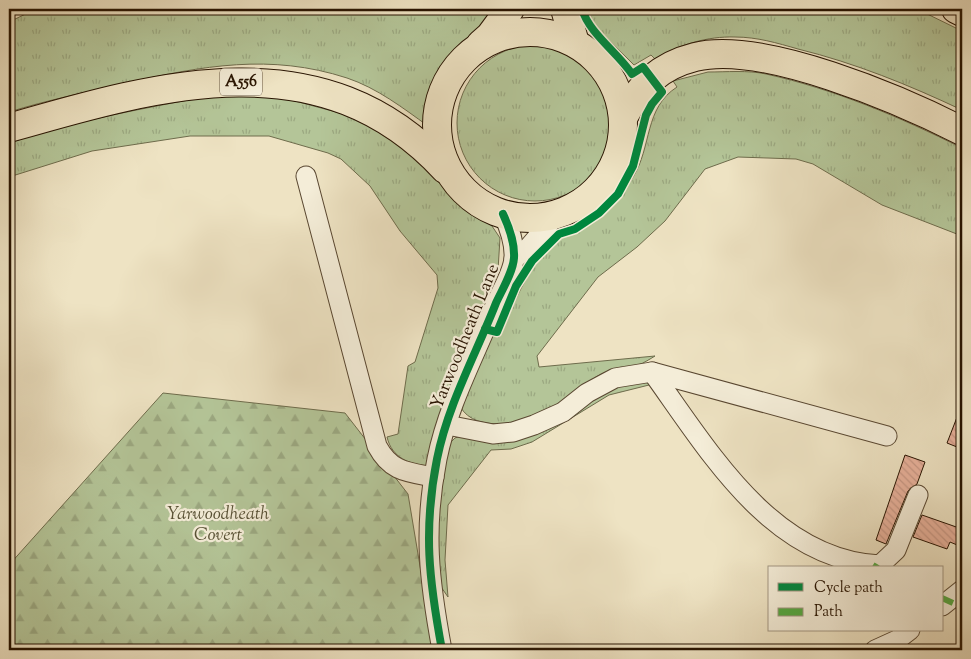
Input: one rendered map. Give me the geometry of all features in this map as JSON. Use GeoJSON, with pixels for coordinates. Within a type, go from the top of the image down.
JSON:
{"type":"FeatureCollection","features":[{"type":"Feature","properties":{"kind":"highway"},"geometry":{"type":"LineString","coordinates":[[472,51],[498,38],[521,33],[542,33],[575,43],[602,67],[621,102],[623,118],[621,145],[612,170],[595,192],[574,208],[558,214],[521,218],[493,211],[469,196],[450,174],[439,149],[436,122],[439,104],[441,95],[453,71],[472,51],[490,36],[510,9]]}},
{"type":"Feature","properties":{"kind":"highway"},"geometry":{"type":"LineString","coordinates":[[565,9],[575,43]]}},
{"type":"Feature","properties":{"kind":"highway"},"geometry":{"type":"LineString","coordinates":[[956,9],[962,12]]}},
{"type":"Feature","properties":{"kind":"highway"},"geometry":{"type":"LineString","coordinates":[[623,118],[634,96],[660,72],[696,57],[720,54],[749,55],[782,62],[842,80],[892,99],[962,130]]}},
{"type":"Feature","properties":{"kind":"highway","name":"A556"},"geometry":{"type":"LineString","coordinates":[[9,128],[109,101],[165,90],[230,82],[268,82],[321,91],[370,110],[400,128],[425,148],[450,174]]}},
{"type":"Feature","properties":{"kind":"street"},"geometry":{"type":"LineString","coordinates":[[306,176],[377,446],[384,460],[396,468],[434,477]]}},
{"type":"Feature","properties":{"kind":"street","name":"Yarwoodheath Lane"},"geometry":{"type":"LineString","coordinates":[[503,214],[510,229],[514,259]]}},
{"type":"Feature","properties":{"kind":"street","name":"Yarwoodheath Lane"},"geometry":{"type":"LineString","coordinates":[[442,650],[431,590],[427,536],[437,457],[462,380],[514,259],[528,248],[558,214]]}},
{"type":"Feature","properties":{"kind":"street"},"geometry":{"type":"LineString","coordinates":[[448,425],[494,434],[513,432],[563,412],[587,393],[614,378],[652,372],[887,436]]}},
{"type":"Feature","properties":{"kind":"street"},"geometry":{"type":"LineString","coordinates":[[652,372],[727,473],[758,508],[792,536],[830,554],[859,564],[880,566],[896,550],[918,495]]}},
{"type":"Feature","properties":{"kind":"street"},"geometry":{"type":"LineString","coordinates":[[944,604],[962,590]]}},
{"type":"Feature","properties":{"kind":"street"},"geometry":{"type":"LineString","coordinates":[[875,650],[897,640],[907,632]]}},
{"type":"Feature","properties":{"kind":"green space"},"geometry":{"type":"Polygon","coordinates":[[[36,9],[495,9],[472,38],[451,58],[437,83],[430,104],[428,126],[379,93],[358,82],[319,70],[264,64],[209,67],[182,72],[67,96],[9,112],[9,22],[36,9]]]}},
{"type":"Feature","properties":{"kind":"green space"},"geometry":{"type":"Polygon","coordinates":[[[586,9],[917,9],[962,31],[962,110],[902,83],[861,68],[751,38],[725,37],[704,40],[683,46],[655,59],[651,55],[634,65],[594,25],[586,9]]]}},
{"type":"Feature","properties":{"kind":"green space"},"geometry":{"type":"Polygon","coordinates":[[[527,45],[543,45],[558,48],[572,54],[590,68],[604,86],[610,100],[613,123],[610,146],[604,160],[590,178],[572,192],[558,198],[543,201],[527,201],[512,198],[498,192],[480,178],[470,166],[460,146],[457,131],[457,115],[460,100],[466,86],[480,68],[492,58],[512,48],[527,45]]]}},
{"type":"Feature","properties":{"kind":"green space"},"geometry":{"type":"Polygon","coordinates":[[[708,72],[759,73],[791,80],[866,105],[915,125],[962,148],[962,236],[882,205],[813,164],[796,159],[738,157],[705,169],[665,221],[637,247],[598,277],[537,356],[539,367],[655,356],[638,365],[615,369],[601,374],[561,404],[533,418],[504,424],[491,424],[478,421],[467,415],[460,406],[492,334],[499,337],[518,295],[533,268],[552,245],[568,233],[600,215],[629,183],[639,165],[659,106],[666,96],[677,87],[673,81],[708,72]]]}},
{"type":"Feature","properties":{"kind":"green space"},"geometry":{"type":"Polygon","coordinates":[[[215,95],[280,97],[351,116],[382,131],[434,170],[457,198],[492,226],[500,238],[498,270],[491,293],[448,391],[428,466],[414,464],[402,459],[393,450],[387,437],[398,434],[408,366],[415,362],[438,288],[437,275],[400,231],[370,186],[341,159],[328,153],[269,136],[190,136],[92,151],[9,177],[9,143],[85,121],[215,95]]]}},
{"type":"Feature","properties":{"kind":"green space"},"geometry":{"type":"Polygon","coordinates":[[[648,375],[653,384],[609,395],[532,442],[511,449],[491,450],[448,505],[445,560],[448,597],[439,584],[437,487],[449,444],[455,438],[464,435],[509,436],[614,381],[648,375]]]}},
{"type":"Feature","properties":{"kind":"green space","name":"Yarwoodheath Covert"},"geometry":{"type":"Polygon","coordinates":[[[163,393],[345,413],[408,494],[434,650],[9,650],[9,565],[163,393]]]}},
{"type":"Feature","properties":{"kind":"building"},"geometry":{"type":"Polygon","coordinates":[[[962,407],[962,449],[947,443],[962,407]]]}},
{"type":"Feature","properties":{"kind":"building"},"geometry":{"type":"Polygon","coordinates":[[[905,455],[925,462],[917,484],[908,491],[886,544],[876,540],[905,455]]]}},
{"type":"Feature","properties":{"kind":"building"},"geometry":{"type":"Polygon","coordinates":[[[922,515],[962,529],[962,547],[950,542],[947,549],[913,537],[922,515]]]}},
{"type":"Feature","properties":{"kind":"marked path"},"geometry":{"type":"LineString","coordinates":[[944,599],[962,607]]}},
{"type":"Feature","properties":{"kind":"cycle path"},"geometry":{"type":"LineString","coordinates":[[485,329],[497,332],[516,286],[532,261],[559,234],[575,229],[599,213],[618,194],[633,166],[646,115],[662,92],[643,67],[632,74],[597,34],[582,9]]}},
{"type":"Feature","properties":{"kind":"cycle path"},"geometry":{"type":"LineString","coordinates":[[442,650],[429,555],[430,509],[433,485],[442,439],[455,399],[513,263],[513,240],[503,214]]}}]}
